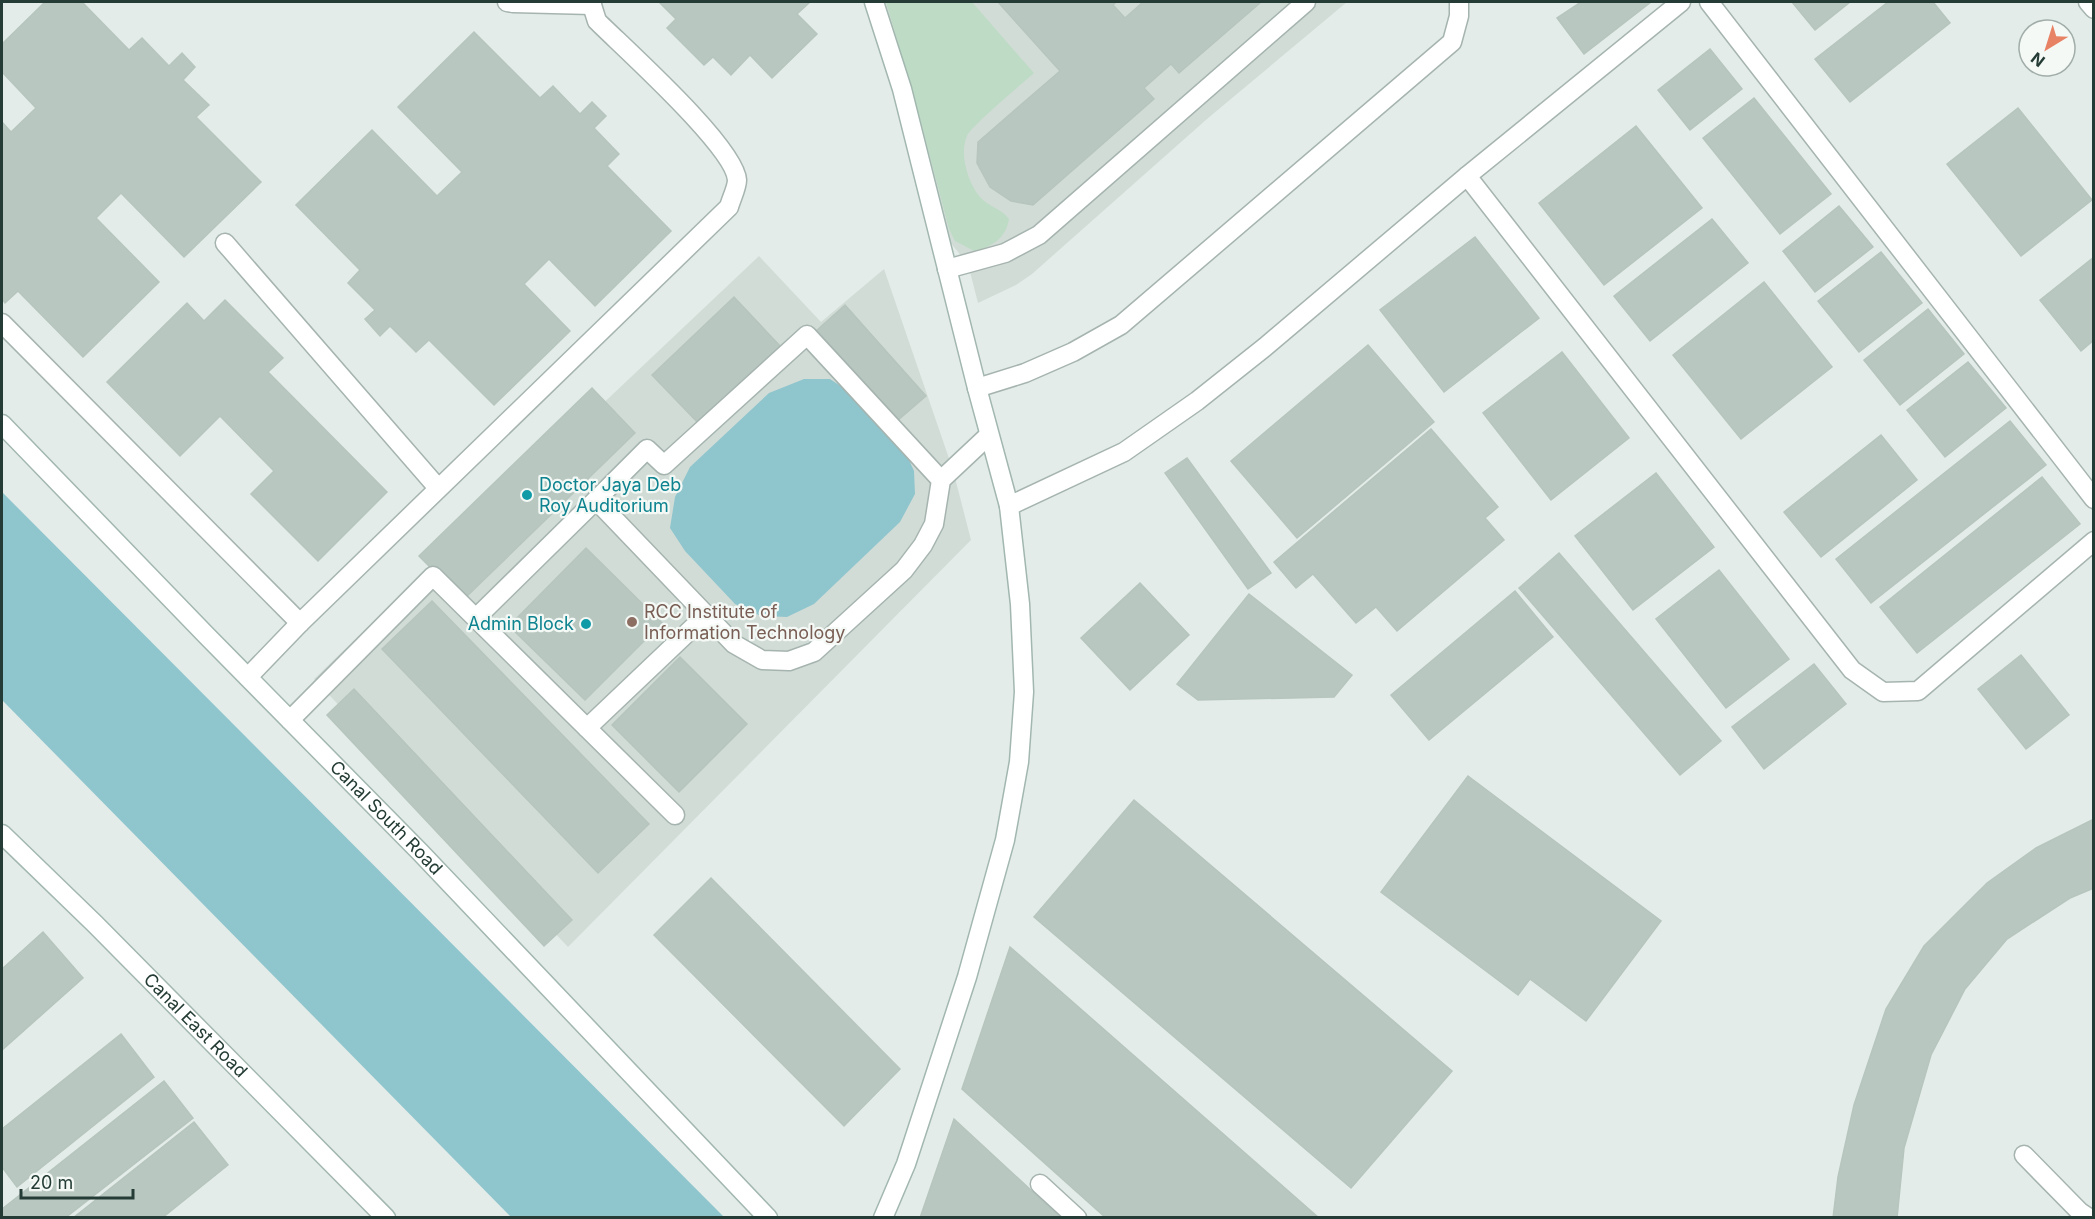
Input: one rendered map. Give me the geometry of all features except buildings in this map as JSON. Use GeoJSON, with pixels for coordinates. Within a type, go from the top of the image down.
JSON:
{"type":"FeatureCollection","features":[{"type":"Feature","properties":{"kind":"street"},"geometry":{"type":"LineString","coordinates":[[248,677],[438,488],[729,207],[737,181],[730,160],[711,134],[597,21],[592,3],[507,2]]}},
{"type":"Feature","properties":{"kind":"street"},"geometry":{"type":"LineString","coordinates":[[874,2],[902,89],[1009,506],[1020,604],[1024,692],[1019,762],[1005,840],[966,977],[910,1153],[884,1218]]}},
{"type":"Feature","properties":{"kind":"street"},"geometry":{"type":"LineString","coordinates":[[947,269],[1005,253],[1039,235],[1306,2]]}},
{"type":"Feature","properties":{"kind":"street"},"geometry":{"type":"LineString","coordinates":[[977,388],[1025,373],[1072,352],[1121,325],[1452,42],[1460,16],[1460,2]]}},
{"type":"Feature","properties":{"kind":"street"},"geometry":{"type":"LineString","coordinates":[[1009,506],[1124,452],[1197,401],[1265,347],[1467,176],[1681,2]]}},
{"type":"Feature","properties":{"kind":"street"},"geometry":{"type":"LineString","coordinates":[[1709,2],[2094,499]]}},
{"type":"Feature","properties":{"kind":"street"},"geometry":{"type":"LineString","coordinates":[[2088,2],[2094,9]]}},
{"type":"Feature","properties":{"kind":"street"},"geometry":{"type":"LineString","coordinates":[[1467,176],[1852,670],[1883,692],[1917,691],[2094,541]]}},
{"type":"Feature","properties":{"kind":"street"},"geometry":{"type":"LineString","coordinates":[[225,243],[438,488]]}},
{"type":"Feature","properties":{"kind":"street"},"geometry":{"type":"LineString","coordinates":[[2,323],[300,623]]}},
{"type":"Feature","properties":{"kind":"street"},"geometry":{"type":"LineString","coordinates":[[476,618],[647,449],[664,465],[807,335],[941,480]]}},
{"type":"Feature","properties":{"kind":"street","name":"Canal South Road"},"geometry":{"type":"LineString","coordinates":[[2,424],[420,852],[768,1218]]}},
{"type":"Feature","properties":{"kind":"street"},"geometry":{"type":"LineString","coordinates":[[596,501],[734,644],[762,660],[789,661],[814,652],[904,570],[923,545],[934,524],[941,480],[989,435]]}},
{"type":"Feature","properties":{"kind":"street"},"geometry":{"type":"LineString","coordinates":[[290,720],[433,576],[675,815]]}},
{"type":"Feature","properties":{"kind":"street"},"geometry":{"type":"LineString","coordinates":[[587,728],[706,615]]}},
{"type":"Feature","properties":{"kind":"street","name":"Canal East Road"},"geometry":{"type":"LineString","coordinates":[[2,834],[386,1218]]}},
{"type":"Feature","properties":{"kind":"street"},"geometry":{"type":"LineString","coordinates":[[2024,1155],[2080,1212],[2089,1218]]}},
{"type":"Feature","properties":{"kind":"street"},"geometry":{"type":"LineString","coordinates":[[1040,1184],[1077,1218]]}},
{"type":"Feature","properties":{"kind":"shaded area"},"geometry":{"type":"Polygon","coordinates":[[[881,2],[1347,2],[1207,119],[1032,274],[1016,285],[978,303],[968,264],[949,241],[881,2]]]}},
{"type":"Feature","properties":{"kind":"shaded area","name":"RCC Institute of Information Technology"},"geometry":{"type":"Polygon","coordinates":[[[759,256],[821,322],[884,269],[953,470],[971,540],[568,947],[314,679],[759,256]]]}},
{"type":"Feature","properties":{"kind":"green space"},"geometry":{"type":"Polygon","coordinates":[[[886,2],[972,2],[1034,73],[967,136],[964,160],[972,184],[980,197],[1009,219],[1005,232],[993,244],[976,252],[955,241],[949,229],[886,2]]]}},
{"type":"Feature","properties":{"kind":"water"},"geometry":{"type":"Polygon","coordinates":[[[804,379],[830,379],[857,397],[902,444],[914,471],[915,494],[900,522],[814,604],[787,617],[761,616],[735,604],[685,551],[670,528],[675,497],[690,467],[769,393],[804,379]]]}},
{"type":"Feature","properties":{"kind":"water"},"geometry":{"type":"Polygon","coordinates":[[[2,492],[724,1217],[511,1217],[2,700],[2,492]]]}},
{"type":"Feature","properties":{"kind":"place","name":"Doctor Jaya Deb Roy Auditorium"},"geometry":{"type":"Point","coordinates":[527,495]}},
{"type":"Feature","properties":{"kind":"place","name":"RCC Institute of Information Technology"},"geometry":{"type":"Point","coordinates":[632,622]}},
{"type":"Feature","properties":{"kind":"place","name":"Admin Block"},"geometry":{"type":"Point","coordinates":[586,624]}}]}
